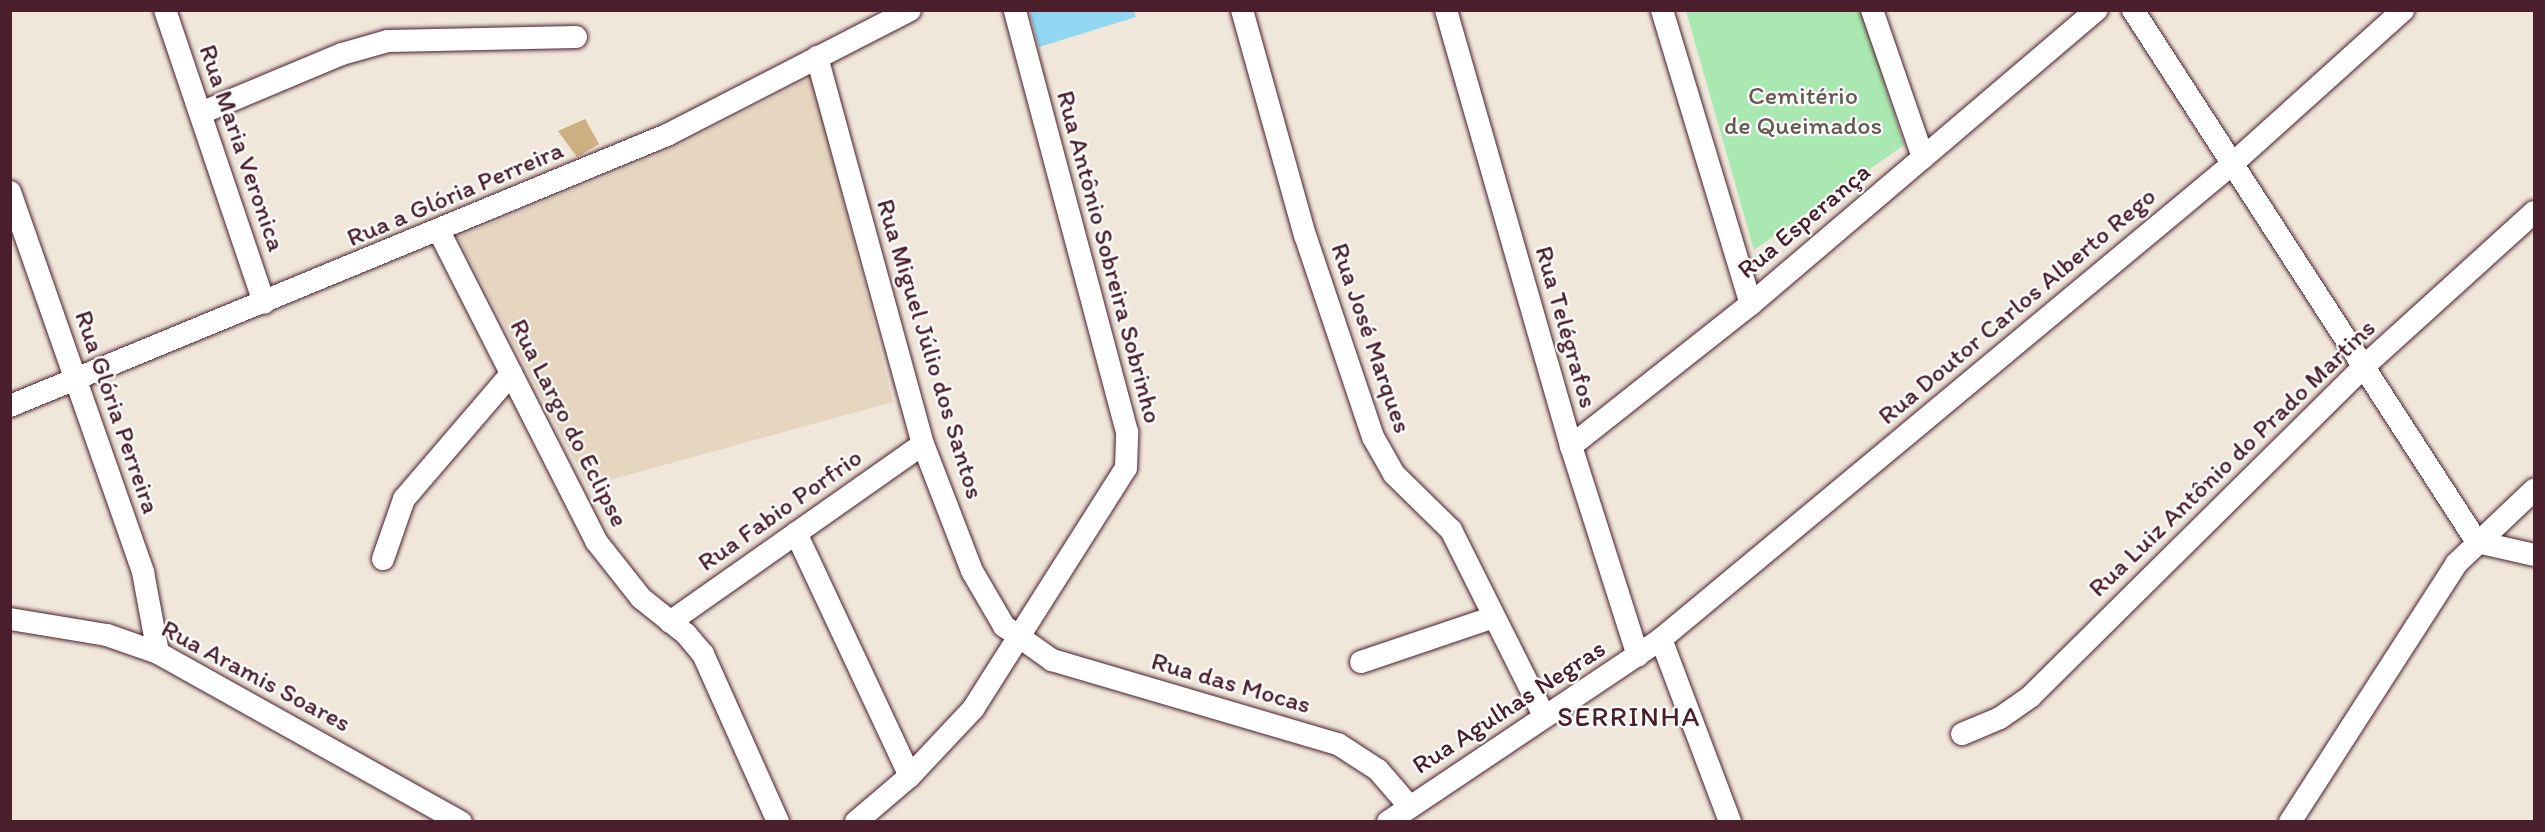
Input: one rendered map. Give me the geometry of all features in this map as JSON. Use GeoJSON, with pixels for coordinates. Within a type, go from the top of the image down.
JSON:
{"type":"FeatureCollection","features":[{"type":"Feature","properties":{"kind":"street","name":"Rua Maria Veronica"},"geometry":{"type":"LineString","coordinates":[[165,10],[264,303]]}},
{"type":"Feature","properties":{"kind":"street","name":"Rua a Glória Perreira"},"geometry":{"type":"LineString","coordinates":[[10,406],[440,233],[667,135],[910,10]]}},
{"type":"Feature","properties":{"kind":"street","name":"Rua Antônio Sobreira Sobrinho"},"geometry":{"type":"LineString","coordinates":[[856,822],[910,776],[973,709],[1020,642],[1114,491],[1129,450],[1015,10]]}},
{"type":"Feature","properties":{"kind":"street","name":"Rua José Marques"},"geometry":{"type":"LineString","coordinates":[[1242,10],[1305,235],[1373,437],[1394,474],[1451,530],[1544,716]]}},
{"type":"Feature","properties":{"kind":"street","name":"Rua Telégrafos"},"geometry":{"type":"LineString","coordinates":[[1446,10],[1571,446],[1638,657]]}},
{"type":"Feature","properties":{"kind":"street"},"geometry":{"type":"LineString","coordinates":[[1662,10],[1751,304]]}},
{"type":"Feature","properties":{"kind":"street"},"geometry":{"type":"LineString","coordinates":[[1872,10],[1923,157]]}},
{"type":"Feature","properties":{"kind":"street","name":"Rua Esperança"},"geometry":{"type":"LineString","coordinates":[[1571,446],[1751,304],[2097,10]]}},
{"type":"Feature","properties":{"kind":"street"},"geometry":{"type":"LineString","coordinates":[[2133,10],[2360,370],[2476,542],[2535,555]]}},
{"type":"Feature","properties":{"kind":"street","name":"Rua Doutor Carlos Alberto Rego"},"geometry":{"type":"LineString","coordinates":[[1661,639],[2230,166],[2403,10]]}},
{"type":"Feature","properties":{"kind":"street"},"geometry":{"type":"LineString","coordinates":[[201,113],[342,54],[388,42],[576,37]]}},
{"type":"Feature","properties":{"kind":"street","name":"Rua Miguel Júlio dos Santos"},"geometry":{"type":"LineString","coordinates":[[817,57],[923,444],[972,571],[988,603],[1020,642]]}},
{"type":"Feature","properties":{"kind":"street","name":"Rua Glória Perreira"},"geometry":{"type":"LineString","coordinates":[[10,192],[143,572],[158,653]]}},
{"type":"Feature","properties":{"kind":"street","name":"Rua Luiz Antônio do Prado Martins"},"geometry":{"type":"LineString","coordinates":[[1962,734],[2000,718],[2031,696],[2360,370],[2535,212]]}},
{"type":"Feature","properties":{"kind":"street","name":"Rua Largo do Eclipse"},"geometry":{"type":"LineString","coordinates":[[440,233],[596,542],[624,581],[703,654],[778,822]]}},
{"type":"Feature","properties":{"kind":"street"},"geometry":{"type":"LineString","coordinates":[[383,559],[404,499],[511,374]]}},
{"type":"Feature","properties":{"kind":"street","name":"Rua Fabio Porfrio"},"geometry":{"type":"LineString","coordinates":[[670,622],[923,444]]}},
{"type":"Feature","properties":{"kind":"street"},"geometry":{"type":"LineString","coordinates":[[2290,822],[2440,586],[2476,542],[2535,490]]}},
{"type":"Feature","properties":{"kind":"street"},"geometry":{"type":"LineString","coordinates":[[796,533],[910,776]]}},
{"type":"Feature","properties":{"kind":"street"},"geometry":{"type":"LineString","coordinates":[[1361,662],[1494,617]]}},
{"type":"Feature","properties":{"kind":"street","name":"Rua Aramis Soares"},"geometry":{"type":"LineString","coordinates":[[10,619],[107,634],[158,653],[461,822]]}},
{"type":"Feature","properties":{"kind":"street"},"geometry":{"type":"LineString","coordinates":[[1661,639],[1730,822]]}},
{"type":"Feature","properties":{"kind":"street","name":"Rua Agulhas Negras"},"geometry":{"type":"LineString","coordinates":[[1388,822],[1544,716],[1638,657],[1661,639]]}},
{"type":"Feature","properties":{"kind":"street","name":"Rua das Mocas"},"geometry":{"type":"LineString","coordinates":[[1020,642],[1089,672],[1338,744],[1378,770],[1410,807]]}},
{"type":"Feature","properties":{"kind":"shaded area"},"geometry":{"type":"Polygon","coordinates":[[[813,77],[893,402],[588,486],[458,237],[672,149],[813,77]]]}},
{"type":"Feature","properties":{"kind":"green space","name":"Cemitério de Queimados"},"geometry":{"type":"Polygon","coordinates":[[[1686,11],[1862,11],[1904,145],[1754,250],[1686,11]]]}},
{"type":"Feature","properties":{"kind":"water"},"geometry":{"type":"Polygon","coordinates":[[[1029,11],[1134,11],[1136,17],[1039,47],[1029,11]]]}},
{"type":"Feature","properties":{"kind":"building"},"geometry":{"type":"Polygon","coordinates":[[[585,119],[599,144],[577,157],[558,131],[585,119]]]}},
{"type":"Feature","properties":{"kind":"district","name":"SERRINHA"},"geometry":{"type":"Point","coordinates":[1629,716]}}]}
